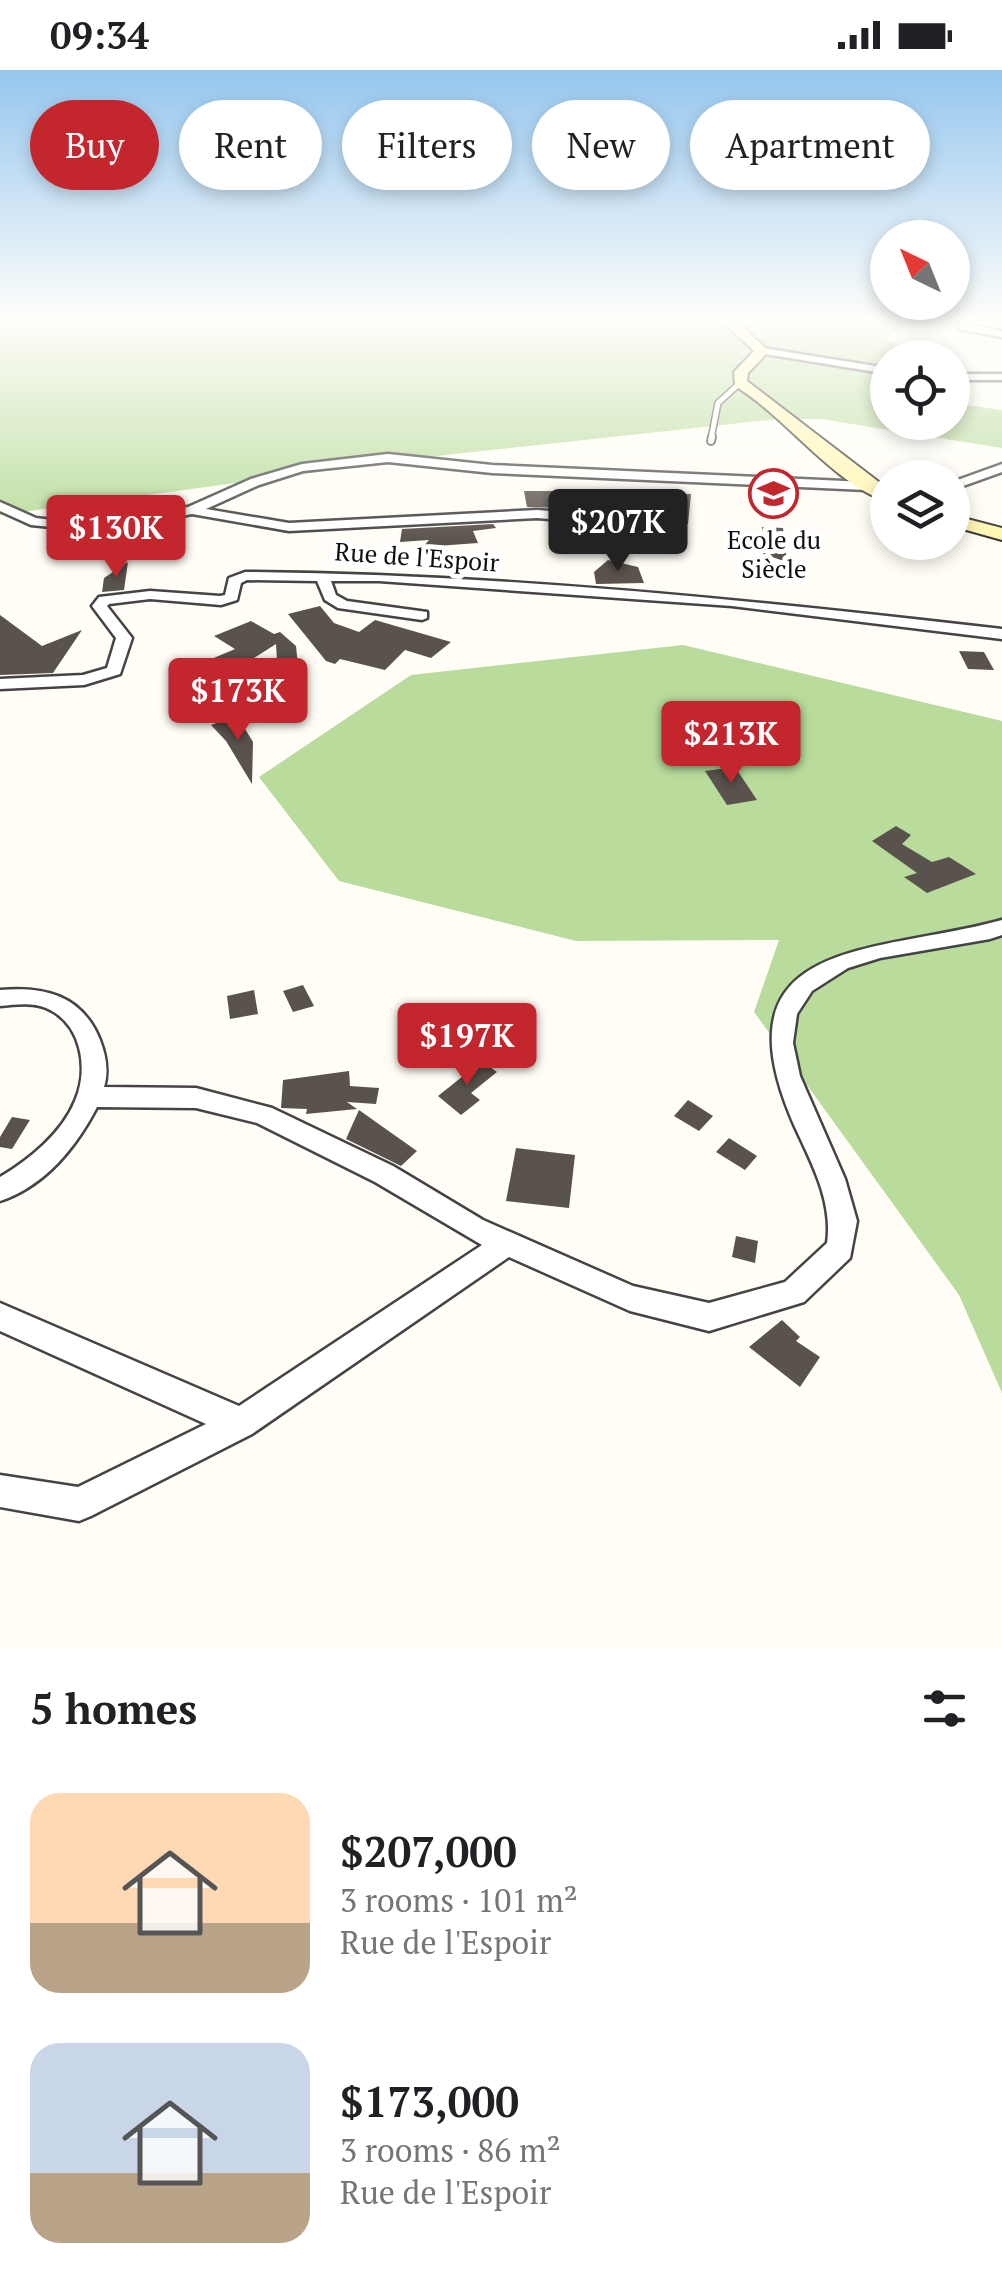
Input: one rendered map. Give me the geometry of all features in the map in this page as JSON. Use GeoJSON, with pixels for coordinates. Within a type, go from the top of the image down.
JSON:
{"type":"FeatureCollection","features":[{"type":"Feature","properties":{"kind":"street"},"geometry":{"type":"LineString","coordinates":[[760,396],[870,480]]}},
{"type":"Feature","properties":{"kind":"street"},"geometry":{"type":"LineString","coordinates":[[0,506],[20,517],[60,525],[168,517],[302,468],[388,458],[492,469],[870,487]]}},
{"type":"Feature","properties":{"kind":"street"},"geometry":{"type":"LineString","coordinates":[[970,480],[1002,468]]}},
{"type":"Feature","properties":{"kind":"street"},"geometry":{"type":"LineString","coordinates":[[192,510],[289,526],[536,514],[637,522]]}},
{"type":"Feature","properties":{"kind":"street"},"geometry":{"type":"LineString","coordinates":[[970,525],[1002,534]]}},
{"type":"Feature","properties":{"kind":"street"},"geometry":{"type":"LineString","coordinates":[[322,576],[330,597],[343,605],[422,615]]}},
{"type":"Feature","properties":{"kind":"street","name":"Rue de l'Espoir"},"geometry":{"type":"LineString","coordinates":[[0,684],[84,680],[114,671],[124,638],[99,606],[104,600],[150,595],[221,601],[232,596],[234,582],[240,577],[322,576],[732,602],[1002,634]]}},
{"type":"Feature","properties":{"kind":"street"},"geometry":{"type":"LineString","coordinates":[[91,1097],[196,1098],[263,1114],[384,1174],[473,1228],[630,1298],[710,1317],[794,1293],[840,1250],[843,1213],[794,1097],[778,1032],[796,988],[838,963],[884,947],[974,940],[1002,927]]}},
{"type":"Feature","properties":{"kind":"street"},"geometry":{"type":"LineString","coordinates":[[0,998],[37,994],[55,999],[74,1013],[98,1063],[91,1097],[30,1176],[0,1190]]}},
{"type":"Feature","properties":{"kind":"street"},"geometry":{"type":"LineString","coordinates":[[0,1491],[79,1504],[241,1424],[508,1243]]}},
{"type":"Feature","properties":{"kind":"street"},"geometry":{"type":"LineString","coordinates":[[0,1317],[241,1424]]}},
{"type":"Feature","properties":{"kind":"lane"},"geometry":{"type":"LineString","coordinates":[[711,441],[718,403],[726,396]]}},
{"type":"Feature","properties":{"kind":"green space"},"geometry":{"type":"Polygon","coordinates":[[[0,396],[870,396],[870,427],[821,419],[779,419],[436,456],[0,515],[0,396]]]}},
{"type":"Feature","properties":{"kind":"green space"},"geometry":{"type":"Polygon","coordinates":[[[970,405],[1002,410],[1002,448],[952,440],[970,440],[970,405]]]}},
{"type":"Feature","properties":{"kind":"green space"},"geometry":{"type":"Polygon","coordinates":[[[683,645],[1002,721],[1002,1393],[959,1295],[754,1012],[779,940],[576,941],[339,881],[259,777],[411,675],[683,645]]]}},
{"type":"Feature","properties":{"kind":"building"},"geometry":{"type":"Polygon","coordinates":[[[524,491],[556,491],[563,508],[527,507],[524,491]]]}},
{"type":"Feature","properties":{"kind":"building"},"geometry":{"type":"Polygon","coordinates":[[[666,493],[691,494],[688,524],[661,522],[666,493]]]}},
{"type":"Feature","properties":{"kind":"building"},"geometry":{"type":"Polygon","coordinates":[[[493,524],[496,528],[473,531],[478,543],[423,547],[429,540],[400,542],[402,529],[493,524]]]}},
{"type":"Feature","properties":{"kind":"building"},"geometry":{"type":"Polygon","coordinates":[[[762,527],[783,528],[787,562],[763,554],[762,527]]]}},
{"type":"Feature","properties":{"kind":"building"},"geometry":{"type":"Polygon","coordinates":[[[608,560],[638,567],[644,583],[596,584],[594,572],[608,560]]]}},
{"type":"Feature","properties":{"kind":"building"},"geometry":{"type":"Polygon","coordinates":[[[128,562],[124,590],[102,592],[104,578],[128,562]]]}},
{"type":"Feature","properties":{"kind":"building"},"geometry":{"type":"Polygon","coordinates":[[[320,606],[334,623],[359,632],[375,620],[451,642],[431,658],[405,650],[385,670],[340,659],[335,664],[326,661],[288,614],[320,606]]]}},
{"type":"Feature","properties":{"kind":"building"},"geometry":{"type":"Polygon","coordinates":[[[0,615],[42,646],[82,630],[53,673],[0,675],[0,615]]]}},
{"type":"Feature","properties":{"kind":"building"},"geometry":{"type":"Polygon","coordinates":[[[251,621],[274,634],[280,632],[296,646],[301,695],[279,697],[276,644],[226,676],[195,666],[235,649],[214,636],[251,621]]]}},
{"type":"Feature","properties":{"kind":"building"},"geometry":{"type":"Polygon","coordinates":[[[959,651],[984,652],[994,670],[968,669],[959,651]]]}},
{"type":"Feature","properties":{"kind":"building"},"geometry":{"type":"Polygon","coordinates":[[[237,716],[253,742],[252,784],[226,741],[211,725],[237,716]]]}},
{"type":"Feature","properties":{"kind":"building"},"geometry":{"type":"Polygon","coordinates":[[[735,767],[757,800],[727,805],[705,771],[735,767]]]}},
{"type":"Feature","properties":{"kind":"building"},"geometry":{"type":"Polygon","coordinates":[[[896,826],[911,835],[902,844],[932,862],[949,857],[976,874],[927,893],[904,877],[917,873],[872,841],[896,826]]]}},
{"type":"Feature","properties":{"kind":"building"},"geometry":{"type":"Polygon","coordinates":[[[303,985],[314,1006],[293,1012],[283,991],[303,985]]]}},
{"type":"Feature","properties":{"kind":"building"},"geometry":{"type":"Polygon","coordinates":[[[254,990],[258,1014],[230,1019],[227,996],[254,990]]]}},
{"type":"Feature","properties":{"kind":"building"},"geometry":{"type":"Polygon","coordinates":[[[482,1061],[497,1072],[471,1093],[480,1100],[461,1115],[438,1096],[482,1061]]]}},
{"type":"Feature","properties":{"kind":"building"},"geometry":{"type":"Polygon","coordinates":[[[349,1071],[350,1086],[379,1088],[376,1104],[347,1102],[357,1109],[306,1114],[307,1109],[281,1108],[283,1080],[349,1071]]]}},
{"type":"Feature","properties":{"kind":"building"},"geometry":{"type":"Polygon","coordinates":[[[688,1100],[713,1116],[699,1131],[674,1116],[688,1100]]]}},
{"type":"Feature","properties":{"kind":"building"},"geometry":{"type":"Polygon","coordinates":[[[359,1110],[417,1151],[401,1166],[346,1139],[359,1110]]]}},
{"type":"Feature","properties":{"kind":"building"},"geometry":{"type":"Polygon","coordinates":[[[12,1117],[30,1120],[12,1149],[0,1147],[0,1137],[12,1117]]]}},
{"type":"Feature","properties":{"kind":"building"},"geometry":{"type":"Polygon","coordinates":[[[729,1138],[757,1156],[745,1170],[716,1152],[729,1138]]]}},
{"type":"Feature","properties":{"kind":"building"},"geometry":{"type":"Polygon","coordinates":[[[516,1148],[575,1155],[569,1208],[506,1201],[516,1148]]]}},
{"type":"Feature","properties":{"kind":"building"},"geometry":{"type":"Polygon","coordinates":[[[736,1236],[758,1241],[755,1263],[732,1257],[736,1236]]]}},
{"type":"Feature","properties":{"kind":"building"},"geometry":{"type":"Polygon","coordinates":[[[782,1320],[800,1337],[796,1341],[820,1357],[800,1387],[749,1347],[782,1320]]]}},
{"type":"Feature","properties":{"kind":"place","name":"Ecole du Siècle"},"geometry":{"type":"Point","coordinates":[774,494]}}]}
